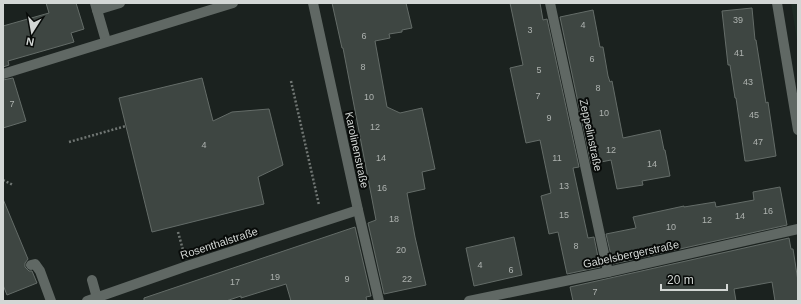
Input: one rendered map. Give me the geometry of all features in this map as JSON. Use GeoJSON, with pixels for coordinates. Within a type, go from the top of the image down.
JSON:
{"type":"FeatureCollection","features":[{"type":"Feature","properties":{"kind":"street"},"geometry":{"type":"LineString","coordinates":[[106,41],[96,6],[120,3]]}},
{"type":"Feature","properties":{"kind":"street"},"geometry":{"type":"LineString","coordinates":[[3,74],[233,3]]}},
{"type":"Feature","properties":{"kind":"street","name":"Karolinenstraße"},"geometry":{"type":"LineString","coordinates":[[313,3],[358,210],[380,301]]}},
{"type":"Feature","properties":{"kind":"street","name":"Zeppelinstraße"},"geometry":{"type":"LineString","coordinates":[[550,3],[608,272]]}},
{"type":"Feature","properties":{"kind":"street"},"geometry":{"type":"LineString","coordinates":[[777,3],[798,130]]}},
{"type":"Feature","properties":{"kind":"street","name":"Rosenthalstraße"},"geometry":{"type":"LineString","coordinates":[[92,299],[186,266],[358,210]]}},
{"type":"Feature","properties":{"kind":"street","name":"Gabelsbergerstraße"},"geometry":{"type":"LineString","coordinates":[[469,301],[608,272],[798,229]]}},
{"type":"Feature","properties":{"kind":"street"},"geometry":{"type":"LineString","coordinates":[[31,265],[35,264],[40,270],[51,301]]}},
{"type":"Feature","properties":{"kind":"street"},"geometry":{"type":"LineString","coordinates":[[92,280],[92,299]]}},
{"type":"Feature","properties":{"kind":"path"},"geometry":{"type":"LineString","coordinates":[[290,81],[323,221]]}},
{"type":"Feature","properties":{"kind":"path"},"geometry":{"type":"LineString","coordinates":[[69,142],[126,126]]}},
{"type":"Feature","properties":{"kind":"path"},"geometry":{"type":"LineString","coordinates":[[3,180],[14,186]]}},
{"type":"Feature","properties":{"kind":"shaded area"},"geometry":{"type":"Polygon","coordinates":[[[791,3],[798,3],[798,46],[791,3]]]}},
{"type":"Feature","properties":{"kind":"building"},"geometry":{"type":"Polygon","coordinates":[[[46,3],[76,3],[84,29],[71,33],[74,42],[8,61],[9,65],[3,67],[3,26],[49,13],[46,3]]]}},
{"type":"Feature","properties":{"kind":"building"},"geometry":{"type":"Polygon","coordinates":[[[332,3],[406,3],[412,28],[402,30],[402,32],[389,34],[390,38],[375,41],[387,107],[400,113],[422,108],[435,169],[422,172],[425,189],[407,193],[426,285],[384,294],[368,223],[376,220],[343,48],[332,3]]]}},
{"type":"Feature","properties":{"kind":"building"},"geometry":{"type":"Polygon","coordinates":[[[510,3],[540,3],[543,20],[547,19],[579,167],[573,168],[588,238],[594,237],[600,267],[567,274],[558,232],[549,234],[541,196],[551,193],[540,140],[526,143],[510,68],[523,65],[510,3]]]}},
{"type":"Feature","properties":{"kind":"building"},"geometry":{"type":"Polygon","coordinates":[[[752,8],[755,40],[766,103],[768,102],[776,156],[745,161],[736,98],[730,65],[728,65],[722,11],[752,8]]]}},
{"type":"Feature","properties":{"kind":"building"},"geometry":{"type":"Polygon","coordinates":[[[593,10],[600,47],[603,47],[608,76],[610,82],[612,81],[623,138],[660,130],[670,176],[642,181],[643,185],[617,189],[611,160],[591,164],[560,17],[593,10]]]}},
{"type":"Feature","properties":{"kind":"building"},"geometry":{"type":"Polygon","coordinates":[[[13,78],[26,121],[3,128],[3,80],[13,78]]]}},
{"type":"Feature","properties":{"kind":"building"},"geometry":{"type":"Polygon","coordinates":[[[202,78],[213,121],[232,112],[269,109],[283,165],[258,177],[264,204],[152,232],[119,98],[202,78]]]}},
{"type":"Feature","properties":{"kind":"building"},"geometry":{"type":"Polygon","coordinates":[[[780,187],[787,225],[613,264],[606,234],[636,228],[633,217],[684,206],[715,202],[716,207],[754,200],[753,192],[780,187]]]}},
{"type":"Feature","properties":{"kind":"building"},"geometry":{"type":"Polygon","coordinates":[[[3,199],[28,259],[25,263],[25,267],[29,271],[32,271],[37,283],[7,295],[3,285],[3,199]]]}},
{"type":"Feature","properties":{"kind":"building"},"geometry":{"type":"Polygon","coordinates":[[[355,227],[371,296],[366,297],[367,301],[291,301],[286,284],[241,298],[241,296],[226,301],[144,301],[144,298],[355,227]]]}},
{"type":"Feature","properties":{"kind":"building"},"geometry":{"type":"Polygon","coordinates":[[[514,237],[522,275],[474,286],[466,248],[514,237]]]}},
{"type":"Feature","properties":{"kind":"building"},"geometry":{"type":"Polygon","coordinates":[[[789,238],[791,249],[793,249],[798,281],[798,301],[775,301],[772,282],[734,289],[736,301],[573,301],[570,287],[789,238]]]}}]}
